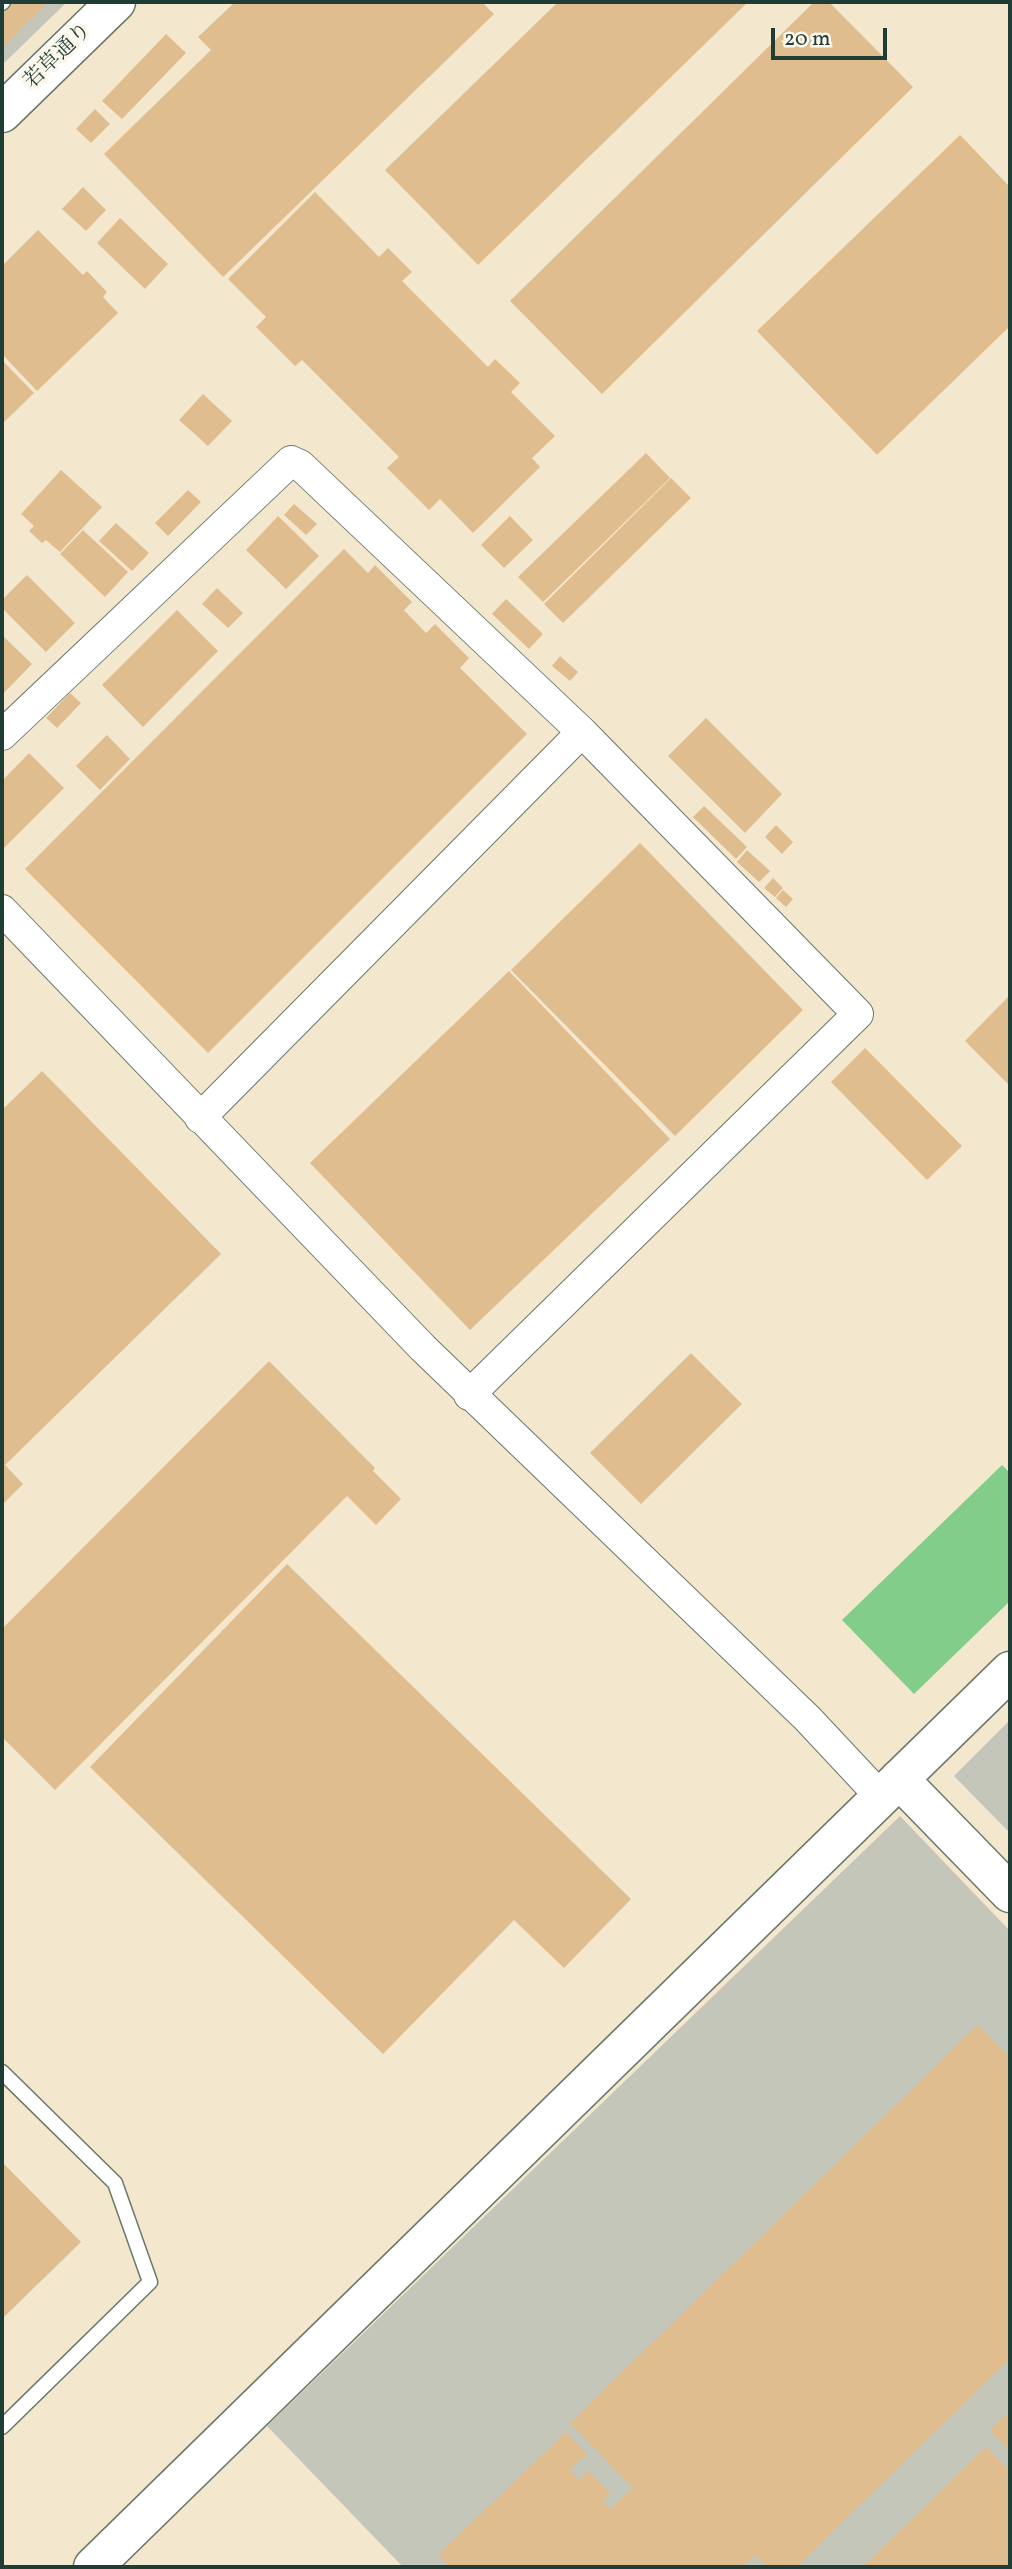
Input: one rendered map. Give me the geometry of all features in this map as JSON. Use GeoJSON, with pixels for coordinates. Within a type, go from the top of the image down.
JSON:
{"type":"FeatureCollection","features":[{"type":"Feature","properties":{"kind":"street","name":"若草通り"},"geometry":{"type":"LineString","coordinates":[[2,113],[116,2]]}},
{"type":"Feature","properties":{"kind":"street"},"geometry":{"type":"LineString","coordinates":[[2,735],[291,461],[300,465],[582,732],[858,1014],[469,1395]]}},
{"type":"Feature","properties":{"kind":"street"},"geometry":{"type":"LineString","coordinates":[[200,1118],[582,732]]}},
{"type":"Feature","properties":{"kind":"street"},"geometry":{"type":"LineString","coordinates":[[2,910],[469,1395],[807,1719],[1010,1893]]}},
{"type":"Feature","properties":{"kind":"street"},"geometry":{"type":"LineString","coordinates":[[93,2567],[1010,1671]]}},
{"type":"Feature","properties":{"kind":"lane"},"geometry":{"type":"LineString","coordinates":[[2,2071],[115,2183],[150,2282],[2,2427]]}},
{"type":"Feature","properties":{"kind":"shaded area"},"geometry":{"type":"Polygon","coordinates":[[[2,2],[67,2],[2,65],[2,2]]]}},
{"type":"Feature","properties":{"kind":"shaded area"},"geometry":{"type":"Polygon","coordinates":[[[1010,1720],[1010,1833],[954,1776],[1010,1720]]]}},
{"type":"Feature","properties":{"kind":"shaded area"},"geometry":{"type":"Polygon","coordinates":[[[900,1816],[1010,1931],[1010,2567],[403,2567],[267,2426],[900,1816]]]}},
{"type":"Feature","properties":{"kind":"green space"},"geometry":{"type":"Polygon","coordinates":[[[1002,1465],[1010,1473],[1010,1601],[914,1694],[842,1620],[1002,1465]]]}},
{"type":"Feature","properties":{"kind":"building"},"geometry":{"type":"Polygon","coordinates":[[[2,2],[49,2],[2,48],[2,2]]]}},
{"type":"Feature","properties":{"kind":"building"},"geometry":{"type":"Polygon","coordinates":[[[235,2],[482,2],[494,14],[223,277],[104,154],[211,50],[198,37],[235,2]]]}},
{"type":"Feature","properties":{"kind":"building"},"geometry":{"type":"Polygon","coordinates":[[[558,2],[748,2],[478,265],[385,170],[558,2]]]}},
{"type":"Feature","properties":{"kind":"building"},"geometry":{"type":"Polygon","coordinates":[[[814,2],[829,2],[913,87],[602,394],[510,301],[814,2]]]}},
{"type":"Feature","properties":{"kind":"building"},"geometry":{"type":"Polygon","coordinates":[[[166,34],[186,53],[122,119],[102,101],[166,34]]]}},
{"type":"Feature","properties":{"kind":"building"},"geometry":{"type":"Polygon","coordinates":[[[95,109],[110,124],[91,143],[76,129],[95,109]]]}},
{"type":"Feature","properties":{"kind":"building"},"geometry":{"type":"Polygon","coordinates":[[[960,135],[1010,187],[1010,326],[877,455],[757,331],[960,135]]]}},
{"type":"Feature","properties":{"kind":"building"},"geometry":{"type":"Polygon","coordinates":[[[83,187],[106,210],[86,231],[62,209],[83,187]]]}},
{"type":"Feature","properties":{"kind":"building"},"geometry":{"type":"Polygon","coordinates":[[[315,192],[379,257],[388,248],[412,272],[402,281],[488,367],[495,359],[520,383],[511,392],[555,436],[532,458],[540,467],[473,533],[440,499],[429,510],[387,468],[399,457],[302,360],[295,366],[256,327],[266,317],[228,279],[315,192]]]}},
{"type":"Feature","properties":{"kind":"building"},"geometry":{"type":"Polygon","coordinates":[[[120,218],[168,264],[145,289],[97,243],[120,218]]]}},
{"type":"Feature","properties":{"kind":"building"},"geometry":{"type":"Polygon","coordinates":[[[38,230],[83,275],[87,271],[107,292],[103,297],[118,313],[37,391],[2,354],[2,266],[38,230]]]}},
{"type":"Feature","properties":{"kind":"building"},"geometry":{"type":"Polygon","coordinates":[[[2,360],[34,393],[2,424],[2,360]]]}},
{"type":"Feature","properties":{"kind":"building"},"geometry":{"type":"Polygon","coordinates":[[[203,394],[232,421],[208,446],[179,420],[203,394]]]}},
{"type":"Feature","properties":{"kind":"building"},"geometry":{"type":"Polygon","coordinates":[[[646,453],[670,478],[543,602],[518,577],[646,453]]]}},
{"type":"Feature","properties":{"kind":"building"},"geometry":{"type":"Polygon","coordinates":[[[61,470],[102,507],[60,552],[46,540],[42,543],[29,531],[34,526],[21,514],[61,470]]]}},
{"type":"Feature","properties":{"kind":"building"},"geometry":{"type":"Polygon","coordinates":[[[671,478],[691,498],[563,623],[544,604],[671,478]]]}},
{"type":"Feature","properties":{"kind":"building"},"geometry":{"type":"Polygon","coordinates":[[[188,490],[201,502],[168,536],[155,523],[188,490]]]}},
{"type":"Feature","properties":{"kind":"building"},"geometry":{"type":"Polygon","coordinates":[[[294,504],[317,524],[306,535],[284,515],[294,504]]]}},
{"type":"Feature","properties":{"kind":"building"},"geometry":{"type":"Polygon","coordinates":[[[278,516],[319,556],[286,589],[246,550],[278,516]]]}},
{"type":"Feature","properties":{"kind":"building"},"geometry":{"type":"Polygon","coordinates":[[[510,516],[533,540],[504,568],[481,545],[510,516]]]}},
{"type":"Feature","properties":{"kind":"building"},"geometry":{"type":"Polygon","coordinates":[[[116,523],[149,553],[132,571],[99,541],[116,523]]]}},
{"type":"Feature","properties":{"kind":"building"},"geometry":{"type":"Polygon","coordinates":[[[83,530],[128,572],[105,597],[60,554],[83,530]]]}},
{"type":"Feature","properties":{"kind":"building"},"geometry":{"type":"Polygon","coordinates":[[[344,549],[368,573],[375,565],[412,602],[404,610],[426,633],[435,624],[469,658],[460,668],[527,734],[208,1053],[25,869],[344,549]]]}},
{"type":"Feature","properties":{"kind":"building"},"geometry":{"type":"Polygon","coordinates":[[[27,575],[75,623],[46,652],[2,608],[2,600],[27,575]]]}},
{"type":"Feature","properties":{"kind":"building"},"geometry":{"type":"Polygon","coordinates":[[[217,588],[243,613],[228,628],[202,604],[217,588]]]}},
{"type":"Feature","properties":{"kind":"building"},"geometry":{"type":"Polygon","coordinates":[[[506,599],[543,634],[529,649],[492,614],[506,599]]]}},
{"type":"Feature","properties":{"kind":"building"},"geometry":{"type":"Polygon","coordinates":[[[177,610],[218,651],[143,727],[102,685],[177,610]]]}},
{"type":"Feature","properties":{"kind":"building"},"geometry":{"type":"Polygon","coordinates":[[[2,635],[32,664],[2,695],[2,635]]]}},
{"type":"Feature","properties":{"kind":"building"},"geometry":{"type":"Polygon","coordinates":[[[560,656],[578,672],[570,681],[552,666],[560,656]]]}},
{"type":"Feature","properties":{"kind":"building"},"geometry":{"type":"Polygon","coordinates":[[[70,693],[81,703],[57,728],[46,718],[70,693]]]}},
{"type":"Feature","properties":{"kind":"building"},"geometry":{"type":"Polygon","coordinates":[[[706,718],[782,794],[745,833],[668,756],[706,718]]]}},
{"type":"Feature","properties":{"kind":"building"},"geometry":{"type":"Polygon","coordinates":[[[107,735],[130,759],[100,790],[76,766],[107,735]]]}},
{"type":"Feature","properties":{"kind":"building"},"geometry":{"type":"Polygon","coordinates":[[[29,753],[64,788],[3,849],[2,781],[29,753]]]}},
{"type":"Feature","properties":{"kind":"building"},"geometry":{"type":"Polygon","coordinates":[[[704,806],[747,847],[736,859],[693,817],[704,806]]]}},
{"type":"Feature","properties":{"kind":"building"},"geometry":{"type":"Polygon","coordinates":[[[776,825],[793,842],[782,854],[765,837],[776,825]]]}},
{"type":"Feature","properties":{"kind":"building"},"geometry":{"type":"Polygon","coordinates":[[[640,843],[803,1010],[675,1136],[511,970],[640,843]]]}},
{"type":"Feature","properties":{"kind":"building"},"geometry":{"type":"Polygon","coordinates":[[[747,850],[770,871],[759,882],[737,862],[747,850]]]}},
{"type":"Feature","properties":{"kind":"building"},"geometry":{"type":"Polygon","coordinates":[[[773,878],[783,888],[775,897],[764,888],[773,878]]]}},
{"type":"Feature","properties":{"kind":"building"},"geometry":{"type":"Polygon","coordinates":[[[783,890],[793,899],[786,907],[776,898],[783,890]]]}},
{"type":"Feature","properties":{"kind":"building"},"geometry":{"type":"Polygon","coordinates":[[[509,971],[670,1139],[470,1330],[310,1163],[509,971]]]}},
{"type":"Feature","properties":{"kind":"building"},"geometry":{"type":"Polygon","coordinates":[[[1010,995],[1010,1086],[965,1041],[1010,995]]]}},
{"type":"Feature","properties":{"kind":"building"},"geometry":{"type":"Polygon","coordinates":[[[865,1048],[962,1146],[927,1180],[831,1082],[865,1048]]]}},
{"type":"Feature","properties":{"kind":"building"},"geometry":{"type":"Polygon","coordinates":[[[42,1071],[221,1254],[5,1465],[23,1484],[2,1505],[2,1110],[42,1071]]]}},
{"type":"Feature","properties":{"kind":"building"},"geometry":{"type":"Polygon","coordinates":[[[691,1353],[742,1404],[641,1504],[590,1453],[691,1353]]]}},
{"type":"Feature","properties":{"kind":"building"},"geometry":{"type":"Polygon","coordinates":[[[269,1361],[375,1468],[373,1471],[401,1499],[376,1525],[347,1496],[55,1790],[2,1737],[2,1629],[269,1361]]]}},
{"type":"Feature","properties":{"kind":"building"},"geometry":{"type":"Polygon","coordinates":[[[287,1564],[631,1899],[564,1968],[514,1920],[383,2054],[90,1767],[287,1564]]]}},
{"type":"Feature","properties":{"kind":"building"},"geometry":{"type":"Polygon","coordinates":[[[978,2025],[1010,2058],[1010,2359],[796,2567],[767,2567],[755,2555],[742,2567],[450,2567],[438,2555],[566,2432],[587,2454],[570,2470],[579,2480],[588,2471],[610,2493],[603,2501],[611,2509],[633,2488],[570,2423],[978,2025]]]}},
{"type":"Feature","properties":{"kind":"building"},"geometry":{"type":"Polygon","coordinates":[[[2,2162],[81,2242],[2,2319],[2,2162]]]}},
{"type":"Feature","properties":{"kind":"building"},"geometry":{"type":"Polygon","coordinates":[[[1010,2410],[1010,2451],[990,2430],[1010,2410]]]}},
{"type":"Feature","properties":{"kind":"building"},"geometry":{"type":"Polygon","coordinates":[[[986,2447],[1010,2472],[1010,2567],[863,2567],[986,2447]]]}}]}
